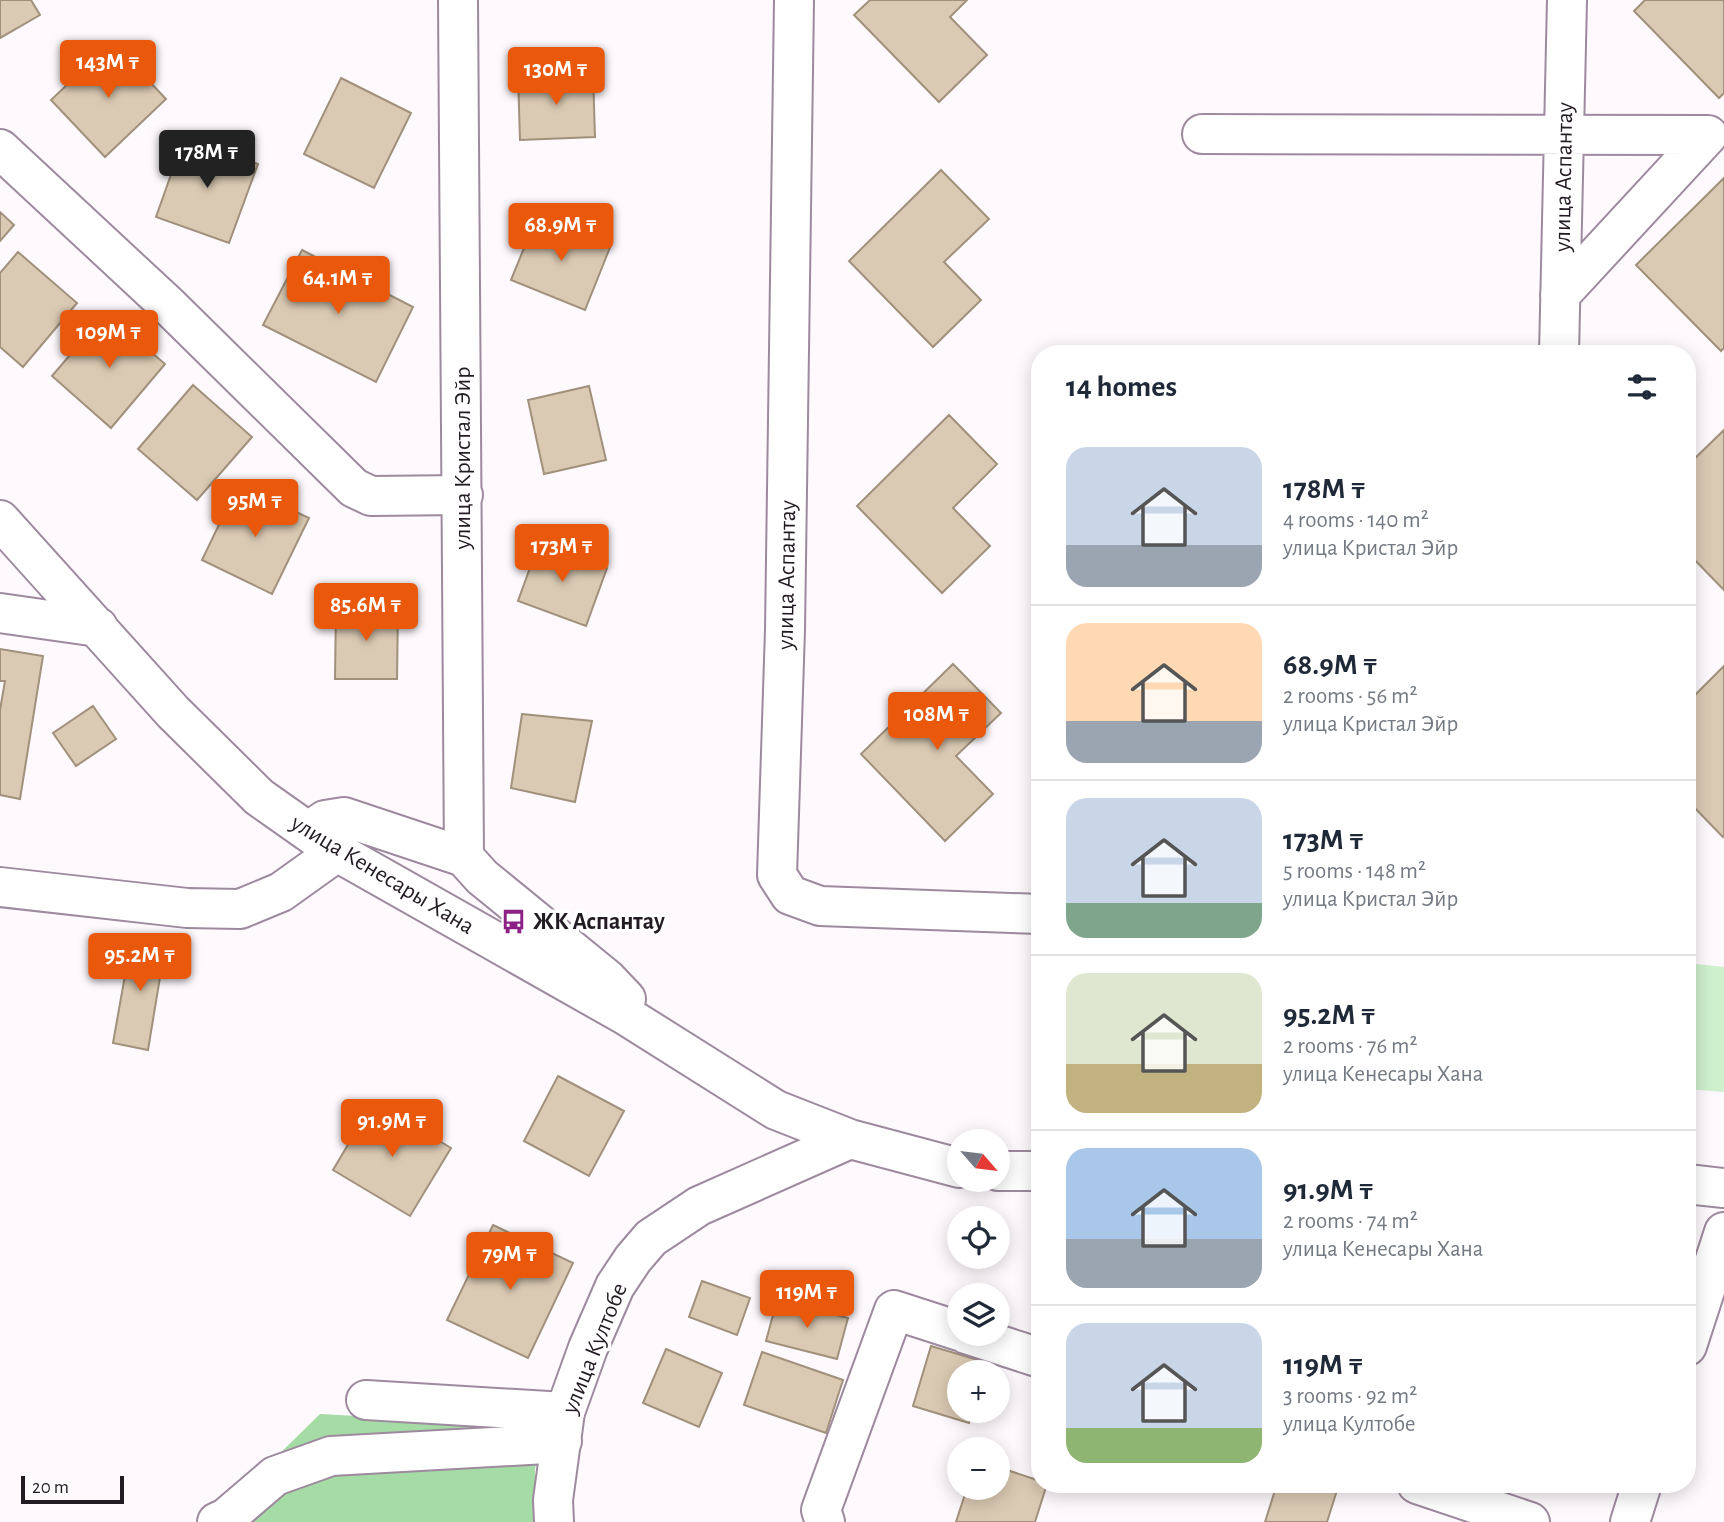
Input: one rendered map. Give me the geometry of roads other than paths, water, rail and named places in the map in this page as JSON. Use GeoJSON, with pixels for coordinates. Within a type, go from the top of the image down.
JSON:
{"type":"FeatureCollection","features":[{"type":"Feature","properties":{"kind":"street","name":"улица Кристал Эйр"},"geometry":{"type":"LineString","coordinates":[[458,0],[464,857]]}},
{"type":"Feature","properties":{"kind":"street","name":"улица Аспантау"},"geometry":{"type":"LineString","coordinates":[[794,0],[785,630],[777,875],[790,895],[820,906],[1031,914]]}},
{"type":"Feature","properties":{"kind":"street","name":"улица Аспантау"},"geometry":{"type":"LineString","coordinates":[[1559,345],[1567,0]]}},
{"type":"Feature","properties":{"kind":"street"},"geometry":{"type":"LineString","coordinates":[[1202,134],[1708,135],[1560,296]]}},
{"type":"Feature","properties":{"kind":"street"},"geometry":{"type":"LineString","coordinates":[[0,149],[170,307],[354,488],[371,496],[463,495]]}},
{"type":"Feature","properties":{"kind":"street","name":"улица Кенесары Хана"},"geometry":{"type":"LineString","coordinates":[[0,520],[173,712],[259,797],[323,841],[661,1038],[776,1110],[850,1139],[947,1165]]}},
{"type":"Feature","properties":{"kind":"street"},"geometry":{"type":"LineString","coordinates":[[0,613],[98,627]]}},
{"type":"Feature","properties":{"kind":"street"},"geometry":{"type":"LineString","coordinates":[[0,887],[187,908],[240,909],[281,892],[323,841],[325,820],[344,817],[464,857],[482,877],[607,979],[661,1038]]}},
{"type":"Feature","properties":{"kind":"street","name":"улица Култобе"},"geometry":{"type":"LineString","coordinates":[[554,1522],[553,1500],[564,1427],[588,1348],[615,1286],[633,1259],[651,1238],[699,1206],[850,1139]]}},
{"type":"Feature","properties":{"kind":"street"},"geometry":{"type":"LineString","coordinates":[[1010,1171],[1031,1171]]}},
{"type":"Feature","properties":{"kind":"street"},"geometry":{"type":"LineString","coordinates":[[1696,1185],[1724,1188]]}},
{"type":"Feature","properties":{"kind":"street"},"geometry":{"type":"LineString","coordinates":[[1696,1318],[1724,1232]]}},
{"type":"Feature","properties":{"kind":"street"},"geometry":{"type":"LineString","coordinates":[[825,1522],[821,1510],[894,1310],[947,1327]]}},
{"type":"Feature","properties":{"kind":"street"},"geometry":{"type":"LineString","coordinates":[[1005,1346],[1031,1354]]}},
{"type":"Feature","properties":{"kind":"street"},"geometry":{"type":"LineString","coordinates":[[366,1400],[564,1427]]}},
{"type":"Feature","properties":{"kind":"street"},"geometry":{"type":"LineString","coordinates":[[217,1522],[226,1518],[275,1476],[331,1456],[547,1444],[564,1427]]}},
{"type":"Feature","properties":{"kind":"street"},"geometry":{"type":"LineString","coordinates":[[1445,1493],[1530,1522]]}},
{"type":"Feature","properties":{"kind":"street"},"geometry":{"type":"LineString","coordinates":[[1630,1522],[1639,1493]]}},
{"type":"Feature","properties":{"kind":"place","name":"ЖК Аспантау"},"geometry":{"type":"Point","coordinates":[513,921]}}]}
